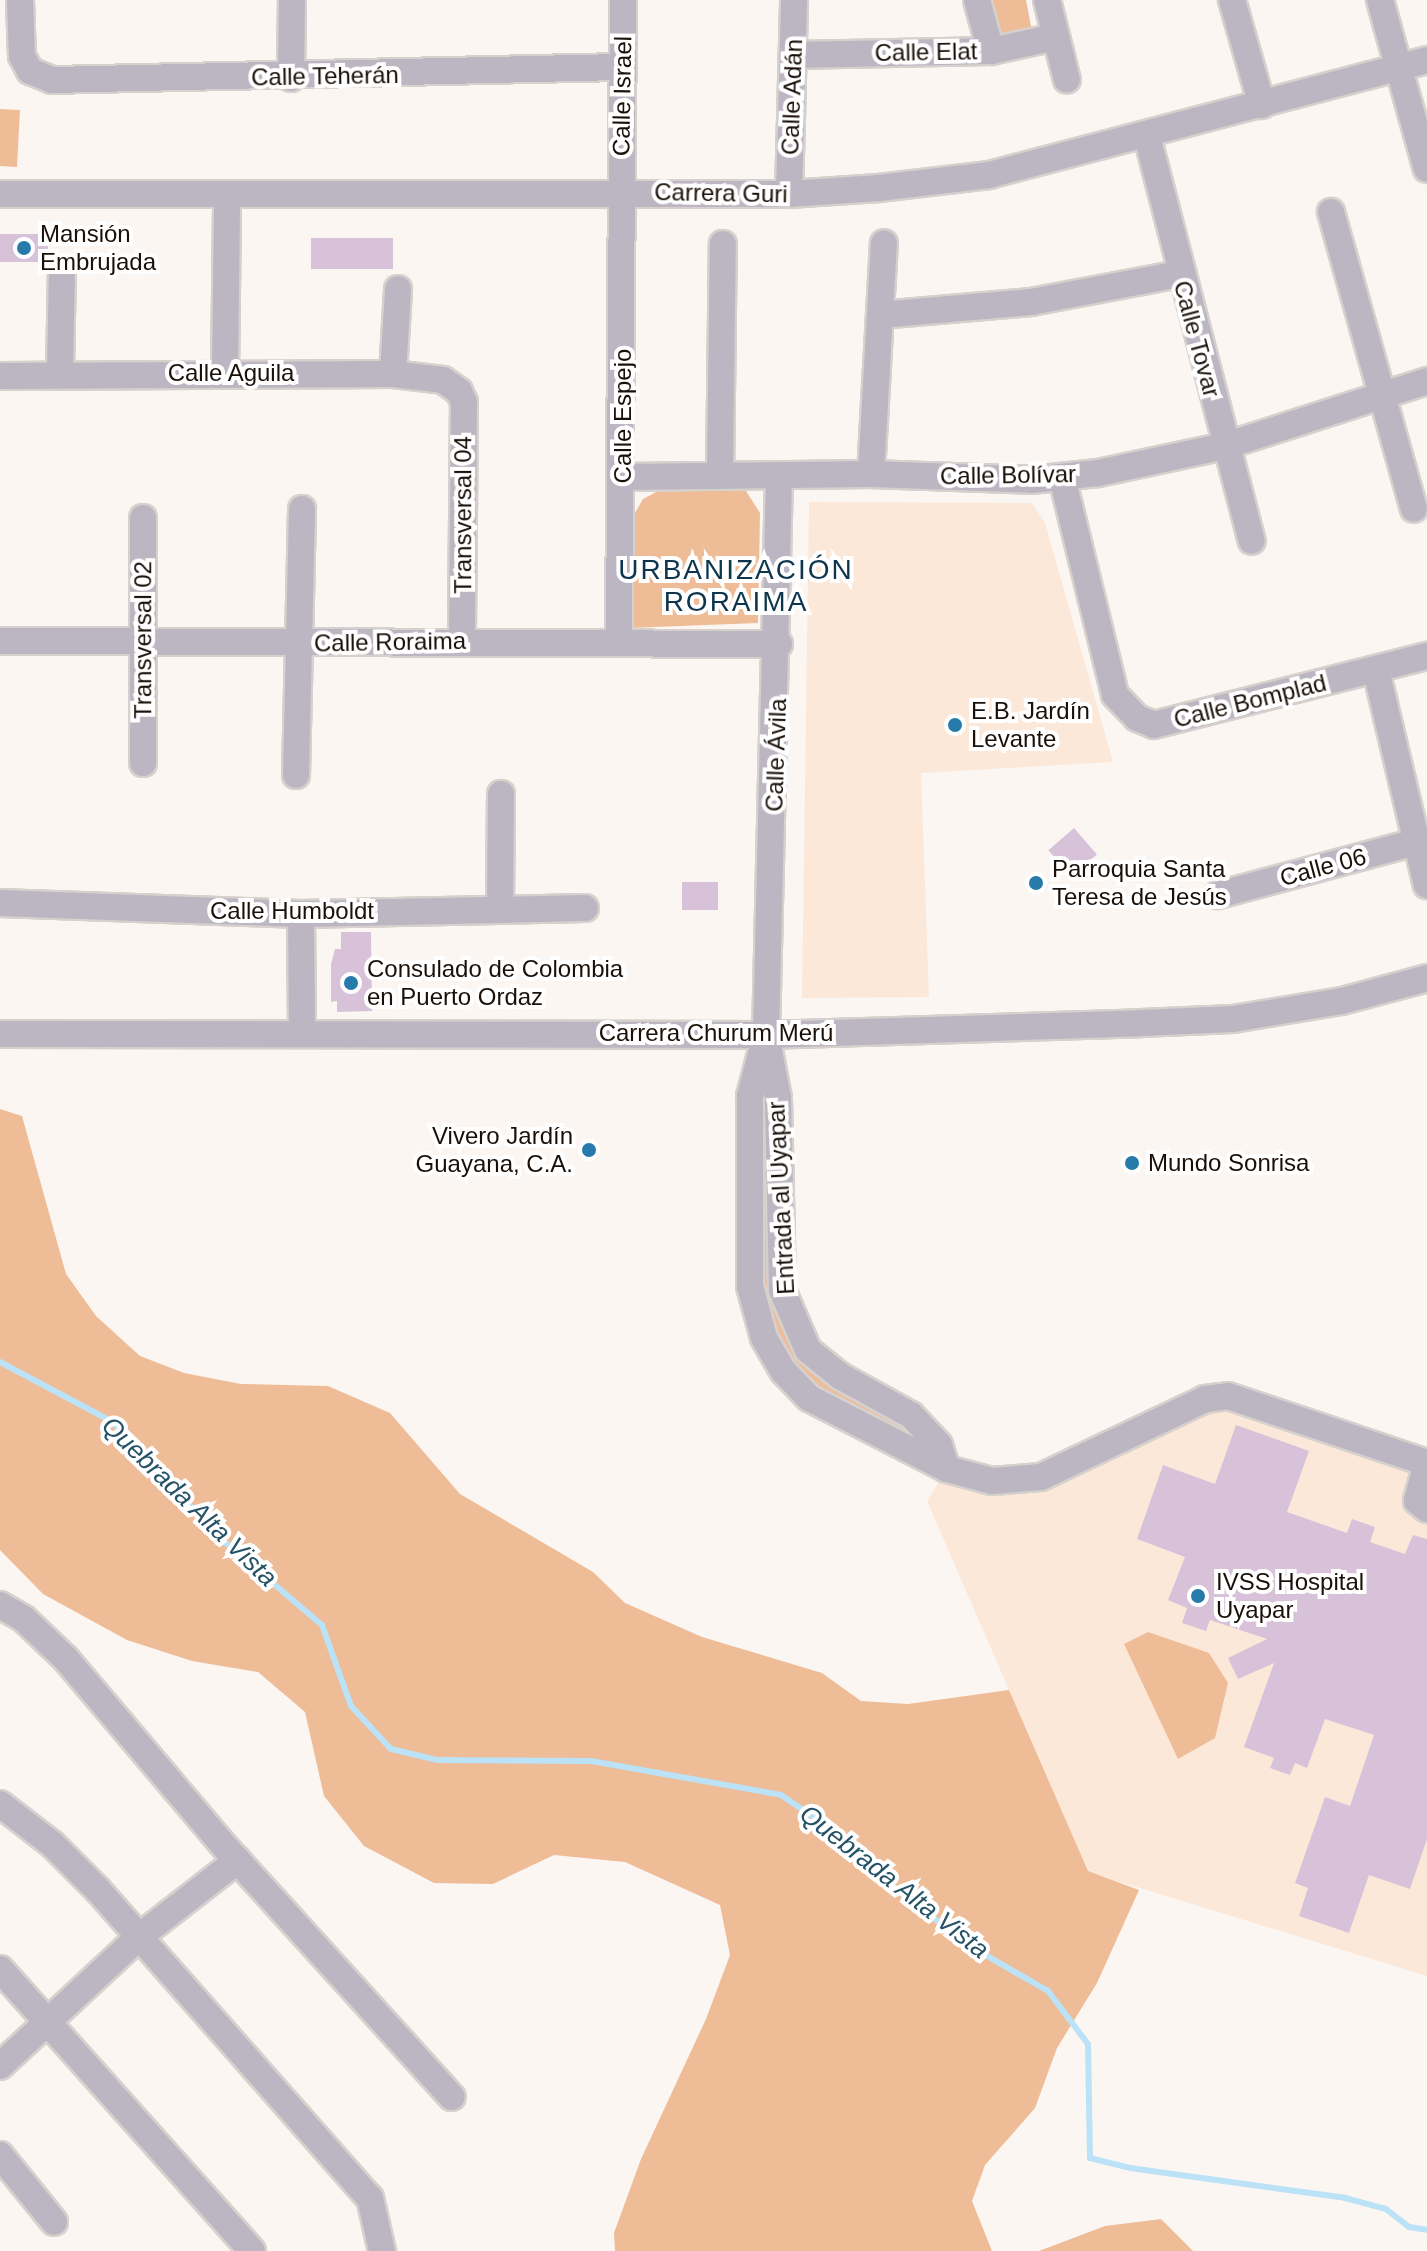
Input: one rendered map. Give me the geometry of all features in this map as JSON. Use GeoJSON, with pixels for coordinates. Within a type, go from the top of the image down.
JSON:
{"type":"FeatureCollection","features":[{"type":"Feature","properties":{"kind":"street","name":"Calle Teherán"},"geometry":{"type":"LineString","coordinates":[[20,0],[19,34],[30,71],[52,80],[291,78],[622,67]]}},
{"type":"Feature","properties":{"kind":"street"},"geometry":{"type":"LineString","coordinates":[[291,78],[292,0]]}},
{"type":"Feature","properties":{"kind":"street","name":"Calle Israel"},"geometry":{"type":"LineString","coordinates":[[621,192],[623,0]]}},
{"type":"Feature","properties":{"kind":"street","name":"Calle Adán"},"geometry":{"type":"LineString","coordinates":[[789,194],[795,55],[794,0]]}},
{"type":"Feature","properties":{"kind":"street"},"geometry":{"type":"LineString","coordinates":[[977,0],[991,51]]}},
{"type":"Feature","properties":{"kind":"street"},"geometry":{"type":"LineString","coordinates":[[1047,0],[1067,80]]}},
{"type":"Feature","properties":{"kind":"street"},"geometry":{"type":"LineString","coordinates":[[1232,0],[1262,105]]}},
{"type":"Feature","properties":{"kind":"street"},"geometry":{"type":"LineString","coordinates":[[1380,0],[1427,169]]}},
{"type":"Feature","properties":{"kind":"street","name":"Calle Elat"},"geometry":{"type":"LineString","coordinates":[[795,55],[991,51],[1056,37]]}},
{"type":"Feature","properties":{"kind":"street","name":"Carrera Guri"},"geometry":{"type":"LineString","coordinates":[[0,194],[227,198],[621,192],[789,194],[989,175],[1147,136],[1427,60]]}},
{"type":"Feature","properties":{"kind":"street","name":"Calle Tovar"},"geometry":{"type":"LineString","coordinates":[[1147,136],[1179,274],[1252,541]]}},
{"type":"Feature","properties":{"kind":"street","name":"Calle Espejo"},"geometry":{"type":"LineString","coordinates":[[619,640],[623,477],[621,192]]}},
{"type":"Feature","properties":{"kind":"street"},"geometry":{"type":"LineString","coordinates":[[225,373],[227,198]]}},
{"type":"Feature","properties":{"kind":"street"},"geometry":{"type":"LineString","coordinates":[[1331,212],[1414,509]]}},
{"type":"Feature","properties":{"kind":"street"},"geometry":{"type":"LineString","coordinates":[[871,474],[884,243]]}},
{"type":"Feature","properties":{"kind":"street"},"geometry":{"type":"LineString","coordinates":[[720,476],[723,244]]}},
{"type":"Feature","properties":{"kind":"street"},"geometry":{"type":"LineString","coordinates":[[60,372],[62,272]]}},
{"type":"Feature","properties":{"kind":"street"},"geometry":{"type":"LineString","coordinates":[[880,315],[1031,302],[1179,274]]}},
{"type":"Feature","properties":{"kind":"street"},"geometry":{"type":"LineString","coordinates":[[393,374],[398,289]]}},
{"type":"Feature","properties":{"kind":"street","name":"Calle Aguila"},"geometry":{"type":"LineString","coordinates":[[0,376],[60,372],[427,375],[459,391]]}},
{"type":"Feature","properties":{"kind":"street","name":"Calle Bolívar"},"geometry":{"type":"LineString","coordinates":[[623,477],[871,474],[1062,477],[1225,446],[1427,381]]}},
{"type":"Feature","properties":{"kind":"street","name":"Transversal 04"},"geometry":{"type":"LineString","coordinates":[[459,391],[464,402],[462,640]]}},
{"type":"Feature","properties":{"kind":"street","name":"Calle Ávila"},"geometry":{"type":"LineString","coordinates":[[766,1035],[779,644],[779,476]]}},
{"type":"Feature","properties":{"kind":"street","name":"Calle Bomplad"},"geometry":{"type":"LineString","coordinates":[[1062,477],[1115,695],[1137,718],[1154,725],[1427,656]]}},
{"type":"Feature","properties":{"kind":"street"},"geometry":{"type":"LineString","coordinates":[[296,775],[302,509]]}},
{"type":"Feature","properties":{"kind":"street","name":"Transversal 02"},"geometry":{"type":"LineString","coordinates":[[143,518],[143,763]]}},
{"type":"Feature","properties":{"kind":"street","name":"Calle Roraima"},"geometry":{"type":"LineString","coordinates":[[0,641],[300,643],[619,640],[779,644]]}},
{"type":"Feature","properties":{"kind":"street"},"geometry":{"type":"LineString","coordinates":[[1376,670],[1422,841],[1427,885]]}},
{"type":"Feature","properties":{"kind":"street"},"geometry":{"type":"LineString","coordinates":[[500,908],[501,794]]}},
{"type":"Feature","properties":{"kind":"street","name":"Calle 06"},"geometry":{"type":"LineString","coordinates":[[1218,895],[1422,841]]}},
{"type":"Feature","properties":{"kind":"street","name":"Calle Humboldt"},"geometry":{"type":"LineString","coordinates":[[0,903],[301,914],[585,908]]}},
{"type":"Feature","properties":{"kind":"street"},"geometry":{"type":"LineString","coordinates":[[301,914],[302,1031]]}},
{"type":"Feature","properties":{"kind":"street","name":"Carrera Churum Merú"},"geometry":{"type":"LineString","coordinates":[[0,1034],[302,1031],[766,1035],[1233,1019],[1342,1001],[1427,978]]}},
{"type":"Feature","properties":{"kind":"street","name":"Entrada al Uyapar"},"geometry":{"type":"LineString","coordinates":[[766,1035],[750,1096],[749,1230],[750,1286],[764,1338],[784,1372],[809,1398],[947,1469]]}},
{"type":"Feature","properties":{"kind":"street","name":"Entrada al Uyapar"},"geometry":{"type":"LineString","coordinates":[[766,1035],[778,1098],[779,1269],[787,1311],[808,1350],[822,1363],[929,1431],[947,1469]]}},
{"type":"Feature","properties":{"kind":"street"},"geometry":{"type":"LineString","coordinates":[[947,1469],[992,1481],[1026,1482],[1205,1399],[1228,1396],[1427,1463],[1417,1501],[1427,1509]]}},
{"type":"Feature","properties":{"kind":"street"},"geometry":{"type":"LineString","coordinates":[[0,1605],[24,1619],[66,1659],[238,1860],[452,2097]]}},
{"type":"Feature","properties":{"kind":"street"},"geometry":{"type":"LineString","coordinates":[[0,1804],[76,1866],[370,2198],[382,2251]]}},
{"type":"Feature","properties":{"kind":"street"},"geometry":{"type":"LineString","coordinates":[[0,2066],[139,1937],[238,1860]]}},
{"type":"Feature","properties":{"kind":"street"},"geometry":{"type":"LineString","coordinates":[[0,1969],[252,2251]]}},
{"type":"Feature","properties":{"kind":"street"},"geometry":{"type":"LineString","coordinates":[[0,2155],[54,2222]]}},
{"type":"Feature","properties":{"kind":"shaded area"},"geometry":{"type":"Polygon","coordinates":[[[985,0],[1026,0],[1031,26],[1027,38],[1011,43],[994,34],[985,0]]]}},
{"type":"Feature","properties":{"kind":"shaded area"},"geometry":{"type":"Polygon","coordinates":[[[0,109],[20,110],[17,167],[0,166],[0,109]]]}},
{"type":"Feature","properties":{"kind":"shaded area"},"geometry":{"type":"Polygon","coordinates":[[[720,486],[746,491],[760,513],[758,623],[629,628],[635,513],[643,499],[662,489],[720,486]]]}},
{"type":"Feature","properties":{"kind":"shaded area","name":"E.B. Jardín Levante"},"geometry":{"type":"Polygon","coordinates":[[[809,502],[1032,503],[1045,523],[1113,762],[921,773],[929,997],[802,998],[809,502]]]}},
{"type":"Feature","properties":{"kind":"shaded area"},"geometry":{"type":"Polygon","coordinates":[[[766,1035],[796,1331],[911,1415],[947,1469],[809,1398],[750,1286],[766,1035]]]}},
{"type":"Feature","properties":{"kind":"shaded area"},"geometry":{"type":"Polygon","coordinates":[[[0,1109],[22,1116],[66,1274],[96,1316],[140,1356],[184,1373],[241,1384],[328,1386],[390,1413],[460,1494],[593,1572],[625,1603],[702,1637],[822,1673],[861,1701],[908,1704],[1009,1690],[1088,1871],[1139,1890],[1097,1983],[1057,2048],[1035,2108],[985,2165],[972,2201],[992,2251],[615,2251],[614,2233],[641,2159],[706,2019],[730,1955],[720,1905],[625,1862],[554,1855],[493,1884],[434,1883],[364,1846],[324,1796],[305,1712],[258,1672],[192,1661],[127,1640],[43,1594],[0,1550],[0,1109]]]}},
{"type":"Feature","properties":{"kind":"shaded area","name":"IVSS Hospital Uyapar"},"geometry":{"type":"Polygon","coordinates":[[[1205,1399],[1427,1465],[1427,1976],[1088,1872],[927,1501],[947,1469],[1009,1482],[1205,1399]]]}},
{"type":"Feature","properties":{"kind":"shaded area"},"geometry":{"type":"Polygon","coordinates":[[[1148,1632],[1209,1653],[1228,1683],[1215,1738],[1178,1759],[1124,1644],[1148,1632]]]}},
{"type":"Feature","properties":{"kind":"shaded area"},"geometry":{"type":"Polygon","coordinates":[[[1161,2219],[1193,2251],[1039,2251],[1105,2226],[1161,2219]]]}},
{"type":"Feature","properties":{"kind":"building","name":"Mansión Embrujada"},"geometry":{"type":"Polygon","coordinates":[[[0,234],[48,234],[48,262],[0,262],[0,234]]]}},
{"type":"Feature","properties":{"kind":"building"},"geometry":{"type":"Polygon","coordinates":[[[311,238],[393,238],[393,269],[311,269],[311,238]]]}},
{"type":"Feature","properties":{"kind":"building"},"geometry":{"type":"Polygon","coordinates":[[[1074,828],[1097,854],[1071,877],[1048,850],[1074,828]]]}},
{"type":"Feature","properties":{"kind":"building"},"geometry":{"type":"Polygon","coordinates":[[[682,882],[718,882],[718,910],[682,910],[682,882]]]}},
{"type":"Feature","properties":{"kind":"building","name":"Consulado de Colombia en Puerto Ordaz"},"geometry":{"type":"Polygon","coordinates":[[[341,932],[371,932],[372,1011],[337,1012],[337,1001],[331,1002],[331,964],[335,949],[341,949],[341,932]]]}},
{"type":"Feature","properties":{"kind":"building"},"geometry":{"type":"Polygon","coordinates":[[[1236,1425],[1309,1451],[1287,1512],[1347,1533],[1352,1519],[1375,1527],[1370,1542],[1405,1554],[1413,1535],[1427,1539],[1427,1839],[1410,1889],[1369,1875],[1349,1933],[1299,1916],[1308,1888],[1295,1883],[1325,1797],[1350,1806],[1374,1735],[1325,1719],[1307,1768],[1295,1763],[1290,1775],[1270,1768],[1274,1758],[1244,1747],[1274,1663],[1238,1679],[1228,1658],[1267,1639],[1210,1620],[1206,1631],[1182,1623],[1187,1608],[1168,1600],[1185,1557],[1137,1539],[1163,1465],[1215,1484],[1236,1425]]]}},
{"type":"Feature","properties":{"kind":"waterway","name":"Quebrada Alta Vista"},"geometry":{"type":"LineString","coordinates":[[0,1362],[111,1421],[221,1539],[322,1625],[351,1706],[391,1749],[437,1760],[591,1761],[781,1795],[850,1842],[894,1888],[970,1946],[1048,1991],[1088,2044],[1090,2158],[1130,2168],[1345,2198],[1386,2209],[1409,2227],[1427,2230]]}},
{"type":"Feature","properties":{"kind":"place","name":"Mansión Embrujada"},"geometry":{"type":"Point","coordinates":[24,248]}},
{"type":"Feature","properties":{"kind":"place","name":"E.B. Jardín Levante"},"geometry":{"type":"Point","coordinates":[955,725]}},
{"type":"Feature","properties":{"kind":"place","name":"Parroquia Santa Teresa de Jesús"},"geometry":{"type":"Point","coordinates":[1036,883]}},
{"type":"Feature","properties":{"kind":"place","name":"Consulado de Colombia en Puerto Ordaz"},"geometry":{"type":"Point","coordinates":[351,983]}},
{"type":"Feature","properties":{"kind":"place","name":"Vivero Jardín Guayana, C.A."},"geometry":{"type":"Point","coordinates":[589,1150]}},
{"type":"Feature","properties":{"kind":"place","name":"Mundo Sonrisa"},"geometry":{"type":"Point","coordinates":[1132,1163]}},
{"type":"Feature","properties":{"kind":"place","name":"IVSS Hospital Uyapar"},"geometry":{"type":"Point","coordinates":[1198,1596]}},
{"type":"Feature","properties":{"kind":"district","name":"URBANIZACIÓN RORAIMA"},"geometry":{"type":"Point","coordinates":[736,586]}}]}
